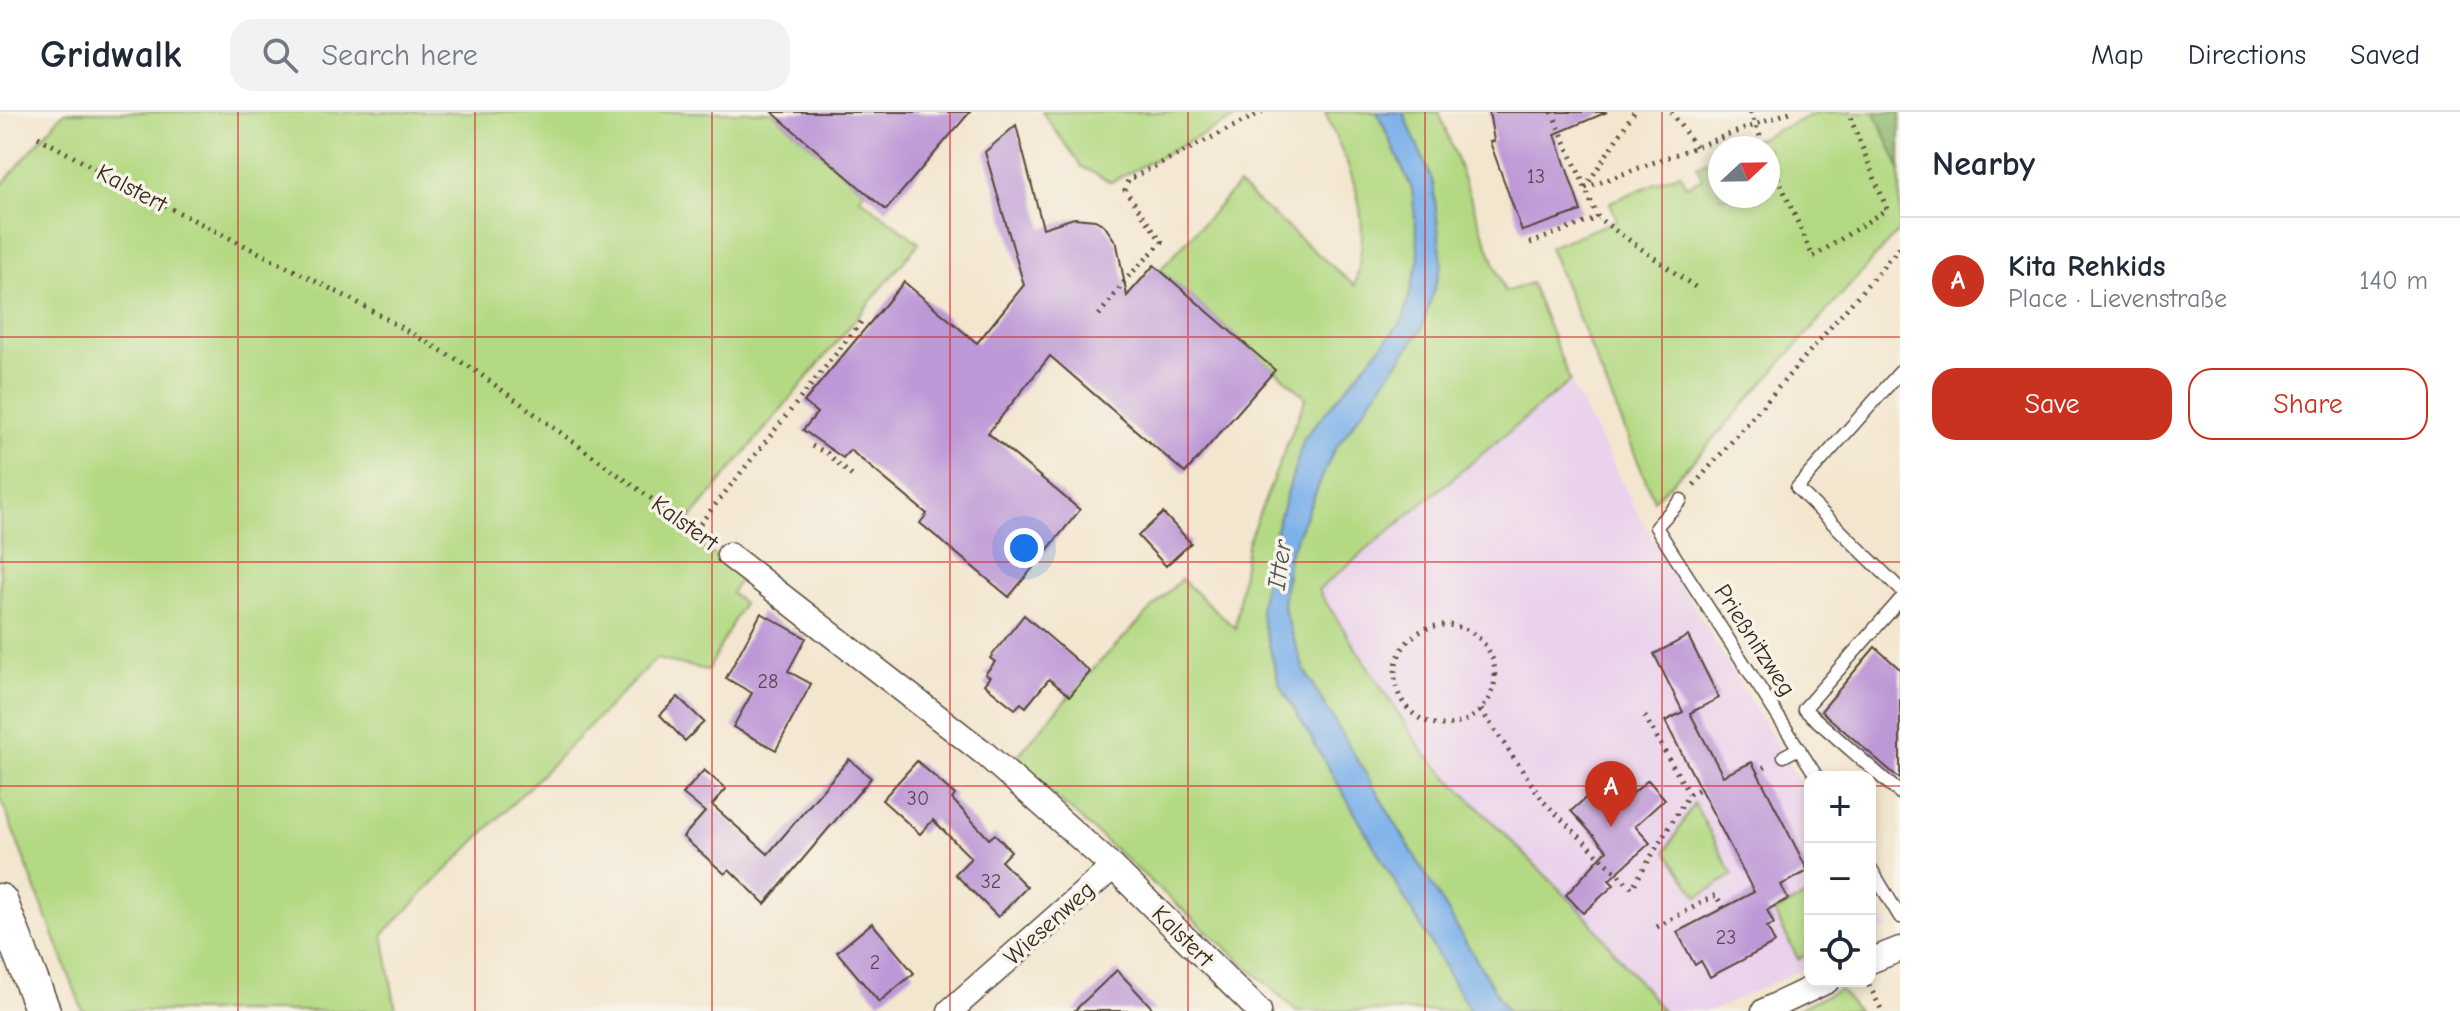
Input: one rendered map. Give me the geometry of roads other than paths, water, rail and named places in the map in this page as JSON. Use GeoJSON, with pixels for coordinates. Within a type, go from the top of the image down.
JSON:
{"type":"FeatureCollection","features":[{"type":"Feature","properties":{"kind":"main road"},"geometry":{"type":"LineString","coordinates":[[0,901],[43,1011]]}},
{"type":"Feature","properties":{"kind":"street","name":"Kalstert"},"geometry":{"type":"LineString","coordinates":[[729,555],[984,753],[1113,867],[1259,1011]]}},
{"type":"Feature","properties":{"kind":"street","name":"Wiesenweg"},"geometry":{"type":"LineString","coordinates":[[950,1011],[1113,867]]}},
{"type":"Feature","properties":{"kind":"street"},"geometry":{"type":"LineString","coordinates":[[1876,959],[1900,949]]}},
{"type":"Feature","properties":{"kind":"street"},"geometry":{"type":"LineString","coordinates":[[1764,1011],[1814,987]]}},
{"type":"Feature","properties":{"kind":"lane"},"geometry":{"type":"LineString","coordinates":[[1900,372],[1797,488],[1900,589]]}},
{"type":"Feature","properties":{"kind":"lane","name":"Prießnitzweg"},"geometry":{"type":"LineString","coordinates":[[1681,500],[1656,527],[1813,771]]}},
{"type":"Feature","properties":{"kind":"lane"},"geometry":{"type":"LineString","coordinates":[[1900,600],[1804,709],[1900,793]]}},
{"type":"Feature","properties":{"kind":"lane"},"geometry":{"type":"LineString","coordinates":[[1784,756],[1799,748]]}},
{"type":"Feature","properties":{"kind":"lane"},"geometry":{"type":"LineString","coordinates":[[1876,877],[1900,917]]}},
{"type":"Feature","properties":{"kind":"water","name":"Itter"},"geometry":{"type":"Polygon","coordinates":[[[1377,112],[1403,112],[1433,182],[1442,263],[1422,329],[1333,452],[1289,555],[1283,606],[1304,670],[1507,1011],[1470,1011],[1279,683],[1260,611],[1269,552],[1304,438],[1403,320],[1419,258],[1412,189],[1377,112]]]}},
{"type":"Feature","properties":{"kind":"place","name":"Kita Rehkids"},"geometry":{"type":"Point","coordinates":[1611,827]}}]}
